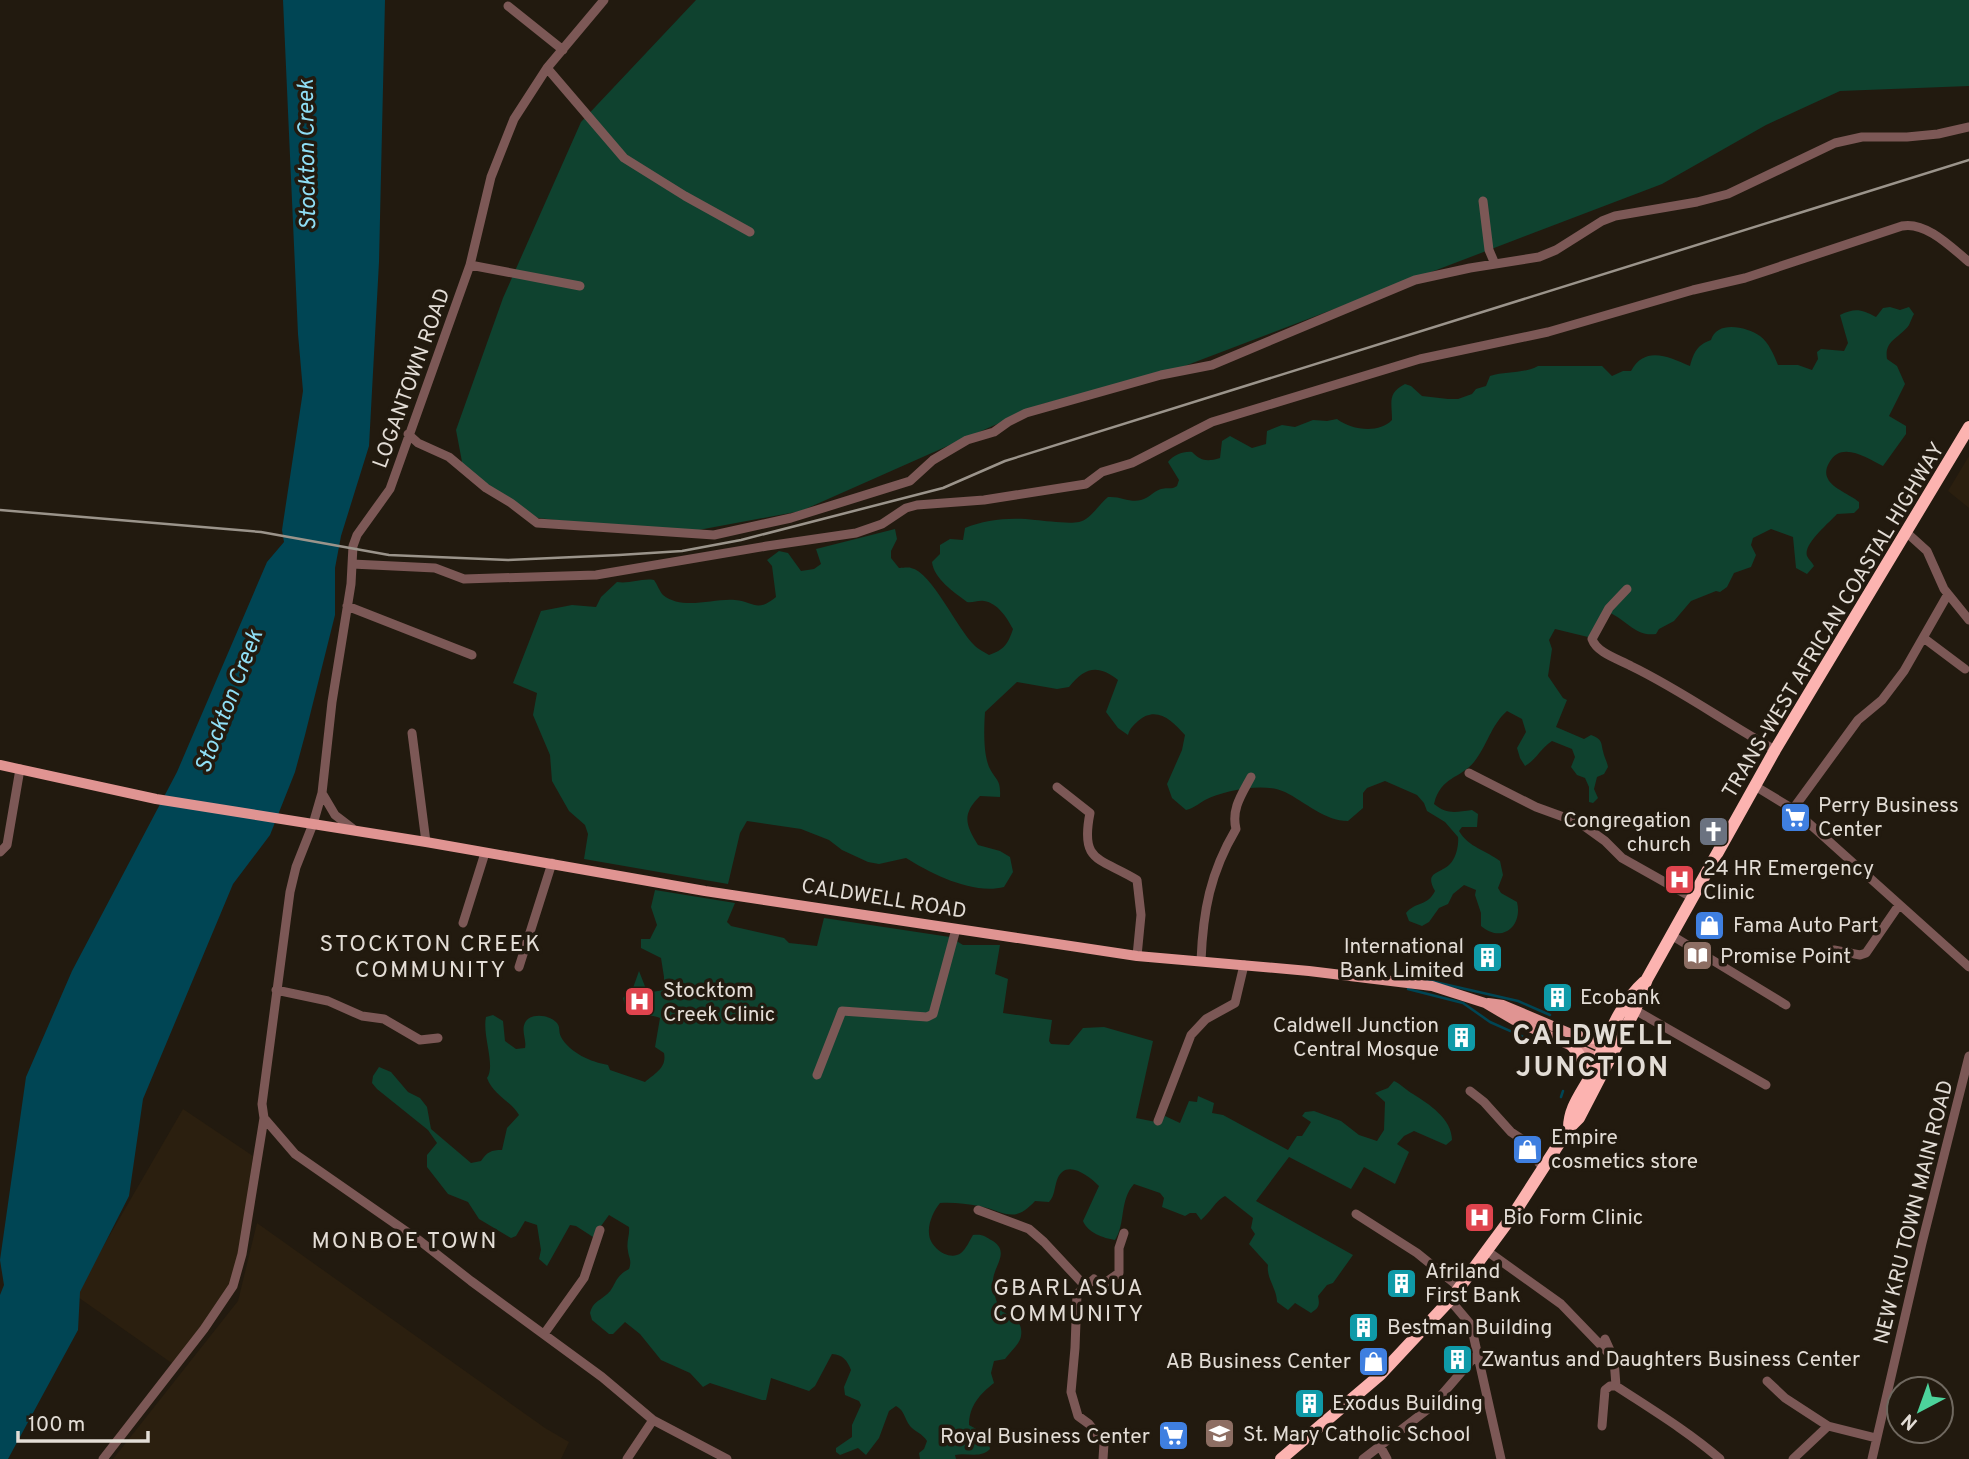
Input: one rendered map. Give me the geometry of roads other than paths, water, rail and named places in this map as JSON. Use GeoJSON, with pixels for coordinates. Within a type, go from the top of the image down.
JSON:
{"type":"FeatureCollection","features":[{"type":"Feature","properties":{"kind":"highway","name":"TRANS-WEST AFRICAN COASTAL HIGHWAY"},"geometry":{"type":"LineString","coordinates":[[1569,1128],[1574,1104],[1635,1010],[1647,979],[1775,750],[1969,427]]}},
{"type":"Feature","properties":{"kind":"highway","name":"TRANS-WEST AFRICAN COASTAL HIGHWAY"},"geometry":{"type":"LineString","coordinates":[[1281,1459],[1380,1375],[1450,1300],[1487,1251],[1569,1128],[1579,1118],[1605,1055],[1611,1031],[1634,992],[1647,979]]}},
{"type":"Feature","properties":{"kind":"highway"},"geometry":{"type":"LineString","coordinates":[[1589,1078],[1574,1041],[1596,1038],[1611,1031]]}},
{"type":"Feature","properties":{"kind":"main road","name":"CALDWELL ROAD"},"geometry":{"type":"LineString","coordinates":[[0,765],[156,799],[552,863],[705,891],[1137,956],[1433,986],[1485,1003],[1514,1020],[1605,1055]]}},
{"type":"Feature","properties":{"kind":"street","name":"LOGANTOWN ROAD"},"geometry":{"type":"LineString","coordinates":[[103,1459],[204,1329],[233,1286],[242,1254],[264,1118],[262,1104],[293,879],[322,793],[353,546],[357,535],[390,489],[470,265],[496,165],[514,119],[547,68],[604,0]]}},
{"type":"Feature","properties":{"kind":"street"},"geometry":{"type":"LineString","coordinates":[[508,6],[563,50]]}},
{"type":"Feature","properties":{"kind":"street"},"geometry":{"type":"LineString","coordinates":[[547,68],[624,158],[750,232]]}},
{"type":"Feature","properties":{"kind":"street"},"geometry":{"type":"LineString","coordinates":[[408,434],[418,443],[449,457],[486,488],[537,523],[714,535],[791,518],[910,481],[933,460],[967,440],[994,432],[1026,414],[1161,375],[1212,365],[1395,287],[1445,273],[1539,257],[1615,216],[1698,202],[1728,194],[1835,143],[1862,137],[1938,134],[1969,127]]}},
{"type":"Feature","properties":{"kind":"street"},"geometry":{"type":"LineString","coordinates":[[1483,201],[1489,250],[1495,264]]}},
{"type":"Feature","properties":{"kind":"street"},"geometry":{"type":"LineString","coordinates":[[352,564],[435,568],[464,579],[596,575],[856,534],[882,524],[906,508],[917,505],[985,500],[1086,484],[1102,472],[1132,463],[1212,422],[1420,359],[1548,332],[1693,290],[1745,278],[1909,224],[1923,228],[1969,262]]}},
{"type":"Feature","properties":{"kind":"street"},"geometry":{"type":"LineString","coordinates":[[470,265],[580,286]]}},
{"type":"Feature","properties":{"kind":"street"},"geometry":{"type":"LineString","coordinates":[[1906,532],[1927,551],[1948,594],[1969,620]]}},
{"type":"Feature","properties":{"kind":"street"},"geometry":{"type":"LineString","coordinates":[[1627,589],[1600,622],[1592,639],[1594,644],[1615,659],[1677,690],[1775,750]]}},
{"type":"Feature","properties":{"kind":"street"},"geometry":{"type":"LineString","coordinates":[[1793,809],[1858,720],[1882,699],[1904,671],[1925,639],[1948,594]]}},
{"type":"Feature","properties":{"kind":"street"},"geometry":{"type":"LineString","coordinates":[[347,606],[472,655]]}},
{"type":"Feature","properties":{"kind":"street"},"geometry":{"type":"LineString","coordinates":[[1925,639],[1965,668]]}},
{"type":"Feature","properties":{"kind":"street"},"geometry":{"type":"LineString","coordinates":[[412,733],[426,842]]}},
{"type":"Feature","properties":{"kind":"street"},"geometry":{"type":"LineString","coordinates":[[0,852],[7,845],[20,769]]}},
{"type":"Feature","properties":{"kind":"street"},"geometry":{"type":"LineString","coordinates":[[1469,773],[1536,807],[1580,823],[1605,841],[1622,858],[1693,898]]}},
{"type":"Feature","properties":{"kind":"street"},"geometry":{"type":"LineString","coordinates":[[1201,961],[1205,907],[1228,842],[1236,829],[1233,818],[1251,777]]}},
{"type":"Feature","properties":{"kind":"street"},"geometry":{"type":"LineString","coordinates":[[1755,786],[1793,809],[1969,967]]}},
{"type":"Feature","properties":{"kind":"street"},"geometry":{"type":"LineString","coordinates":[[1057,787],[1090,813],[1086,836],[1087,847],[1093,856],[1137,880],[1140,915],[1137,956]]}},
{"type":"Feature","properties":{"kind":"street"},"geometry":{"type":"LineString","coordinates":[[322,793],[341,822],[358,832]]}},
{"type":"Feature","properties":{"kind":"street"},"geometry":{"type":"LineString","coordinates":[[463,923],[485,853]]}},
{"type":"Feature","properties":{"kind":"street"},"geometry":{"type":"LineString","coordinates":[[519,967],[552,863]]}},
{"type":"Feature","properties":{"kind":"street"},"geometry":{"type":"LineString","coordinates":[[1834,950],[1860,955],[1866,953],[1899,905]]}},
{"type":"Feature","properties":{"kind":"street"},"geometry":{"type":"LineString","coordinates":[[817,1075],[842,1011],[927,1017],[933,1014],[956,929]]}},
{"type":"Feature","properties":{"kind":"street"},"geometry":{"type":"LineString","coordinates":[[1671,935],[1786,1005]]}},
{"type":"Feature","properties":{"kind":"street"},"geometry":{"type":"LineString","coordinates":[[1158,1121],[1191,1035],[1206,1019],[1235,1003],[1244,965]]}},
{"type":"Feature","properties":{"kind":"street"},"geometry":{"type":"LineString","coordinates":[[276,990],[328,1001],[362,1016],[384,1019],[420,1040],[438,1038]]}},
{"type":"Feature","properties":{"kind":"street"},"geometry":{"type":"LineString","coordinates":[[1635,1010],[1766,1085]]}},
{"type":"Feature","properties":{"kind":"street","name":"NEW KRU TOWN MAIN ROAD"},"geometry":{"type":"LineString","coordinates":[[1872,1459],[1969,1056]]}},
{"type":"Feature","properties":{"kind":"street"},"geometry":{"type":"LineString","coordinates":[[1470,1091],[1484,1102],[1511,1132],[1529,1144],[1544,1167]]}},
{"type":"Feature","properties":{"kind":"street"},"geometry":{"type":"LineString","coordinates":[[264,1118],[295,1154],[420,1241],[601,1377],[653,1420],[727,1459]]}},
{"type":"Feature","properties":{"kind":"street"},"geometry":{"type":"LineString","coordinates":[[978,1210],[1029,1229],[1084,1286]]}},
{"type":"Feature","properties":{"kind":"street"},"geometry":{"type":"LineString","coordinates":[[1356,1214],[1417,1253],[1459,1287]]}},
{"type":"Feature","properties":{"kind":"street"},"geometry":{"type":"LineString","coordinates":[[544,1334],[584,1279],[600,1230]]}},
{"type":"Feature","properties":{"kind":"street"},"geometry":{"type":"LineString","coordinates":[[1103,1459],[1104,1443],[1078,1416],[1071,1392],[1075,1303],[1077,1294],[1094,1279],[1102,1285],[1119,1273],[1119,1248],[1124,1233]]}},
{"type":"Feature","properties":{"kind":"street"},"geometry":{"type":"LineString","coordinates":[[1487,1251],[1561,1304],[1614,1359]]}},
{"type":"Feature","properties":{"kind":"street"},"geometry":{"type":"LineString","coordinates":[[1450,1300],[1471,1325],[1501,1459]]}},
{"type":"Feature","properties":{"kind":"street"},"geometry":{"type":"LineString","coordinates":[[1605,1339],[1614,1359],[1616,1386]]}},
{"type":"Feature","properties":{"kind":"street"},"geometry":{"type":"LineString","coordinates":[[1363,1459],[1432,1406],[1477,1354]]}},
{"type":"Feature","properties":{"kind":"street"},"geometry":{"type":"LineString","coordinates":[[1767,1381],[1785,1398],[1828,1426],[1876,1438]]}},
{"type":"Feature","properties":{"kind":"street"},"geometry":{"type":"LineString","coordinates":[[1602,1426],[1605,1390],[1616,1386],[1696,1438],[1720,1459]]}},
{"type":"Feature","properties":{"kind":"street"},"geometry":{"type":"LineString","coordinates":[[627,1459],[653,1420]]}},
{"type":"Feature","properties":{"kind":"street"},"geometry":{"type":"LineString","coordinates":[[1793,1459],[1828,1426]]}},
{"type":"Feature","properties":{"kind":"street"},"geometry":{"type":"LineString","coordinates":[[1380,1446],[1387,1459]]}},
{"type":"Feature","properties":{"kind":"water","name":"Stockton Creek"},"geometry":{"type":"Polygon","coordinates":[[[283,0],[385,0],[379,262],[369,446],[341,536],[335,568],[335,615],[295,772],[270,835],[233,884],[143,1099],[129,1196],[80,1292],[78,1330],[8,1459],[0,1459],[0,1295],[4,1285],[0,1260],[26,1077],[72,971],[177,772],[267,562],[284,542],[282,530],[303,391],[283,0]]]}},
{"type":"Feature","properties":{"kind":"waterway"},"geometry":{"type":"LineString","coordinates":[[1413,977],[1518,1001],[1550,1015]]}},
{"type":"Feature","properties":{"kind":"waterway"},"geometry":{"type":"LineString","coordinates":[[1408,989],[1463,1003],[1490,1022],[1535,1042]]}},
{"type":"Feature","properties":{"kind":"waterway"},"geometry":{"type":"LineString","coordinates":[[1561,1097],[1563,1091]]}},
{"type":"Feature","properties":{"kind":"railway"},"geometry":{"type":"LineString","coordinates":[[0,510],[261,532],[389,555],[508,560],[682,551],[741,540],[943,488],[1005,461],[1969,160]]}},
{"type":"Feature","properties":{"kind":"place","name":"Perry Business Center"},"geometry":{"type":"Point","coordinates":[1795,817]}},
{"type":"Feature","properties":{"kind":"place","name":"Congregation church"},"geometry":{"type":"Point","coordinates":[1714,832]}},
{"type":"Feature","properties":{"kind":"place","name":"24 HR Emergency Clinic"},"geometry":{"type":"Point","coordinates":[1680,880]}},
{"type":"Feature","properties":{"kind":"place","name":"Fama Auto Part"},"geometry":{"type":"Point","coordinates":[1710,925]}},
{"type":"Feature","properties":{"kind":"place","name":"Promise Point"},"geometry":{"type":"Point","coordinates":[1697,956]}},
{"type":"Feature","properties":{"kind":"place","name":"International Bank Limited"},"geometry":{"type":"Point","coordinates":[1487,958]}},
{"type":"Feature","properties":{"kind":"place","name":"Ecobank"},"geometry":{"type":"Point","coordinates":[1557,997]}},
{"type":"Feature","properties":{"kind":"place","name":"Stocktom Creek Clinic"},"geometry":{"type":"Point","coordinates":[640,1002]}},
{"type":"Feature","properties":{"kind":"place","name":"Caldwell Junction Central Mosque"},"geometry":{"type":"Point","coordinates":[1462,1037]}},
{"type":"Feature","properties":{"kind":"place","name":"Empire cosmetics store"},"geometry":{"type":"Point","coordinates":[1528,1149]}},
{"type":"Feature","properties":{"kind":"place","name":"Bio Form Clinic"},"geometry":{"type":"Point","coordinates":[1480,1217]}},
{"type":"Feature","properties":{"kind":"place","name":"Afriland First Bank"},"geometry":{"type":"Point","coordinates":[1402,1283]}},
{"type":"Feature","properties":{"kind":"place","name":"Bestman Building"},"geometry":{"type":"Point","coordinates":[1364,1327]}},
{"type":"Feature","properties":{"kind":"place","name":"Zwantus and Daughters Business Center"},"geometry":{"type":"Point","coordinates":[1458,1359]}},
{"type":"Feature","properties":{"kind":"place","name":"AB Business Center"},"geometry":{"type":"Point","coordinates":[1374,1361]}},
{"type":"Feature","properties":{"kind":"place","name":"Exodus Building"},"geometry":{"type":"Point","coordinates":[1309,1403]}},
{"type":"Feature","properties":{"kind":"place","name":"St. Mary Catholic School"},"geometry":{"type":"Point","coordinates":[1220,1434]}},
{"type":"Feature","properties":{"kind":"place","name":"Royal Business Center"},"geometry":{"type":"Point","coordinates":[1173,1436]}},
{"type":"Feature","properties":{"kind":"district","name":"STOCKTON CREEK COMMUNITY"},"geometry":{"type":"Point","coordinates":[431,956]}},
{"type":"Feature","properties":{"kind":"district","name":"CALDWELL JUNCTION"},"geometry":{"type":"Point","coordinates":[1593,1050]}},
{"type":"Feature","properties":{"kind":"district","name":"MONBOE TOWN"},"geometry":{"type":"Point","coordinates":[405,1240]}},
{"type":"Feature","properties":{"kind":"district","name":"GBARLASUA COMMUNITY"},"geometry":{"type":"Point","coordinates":[1069,1300]}}]}
